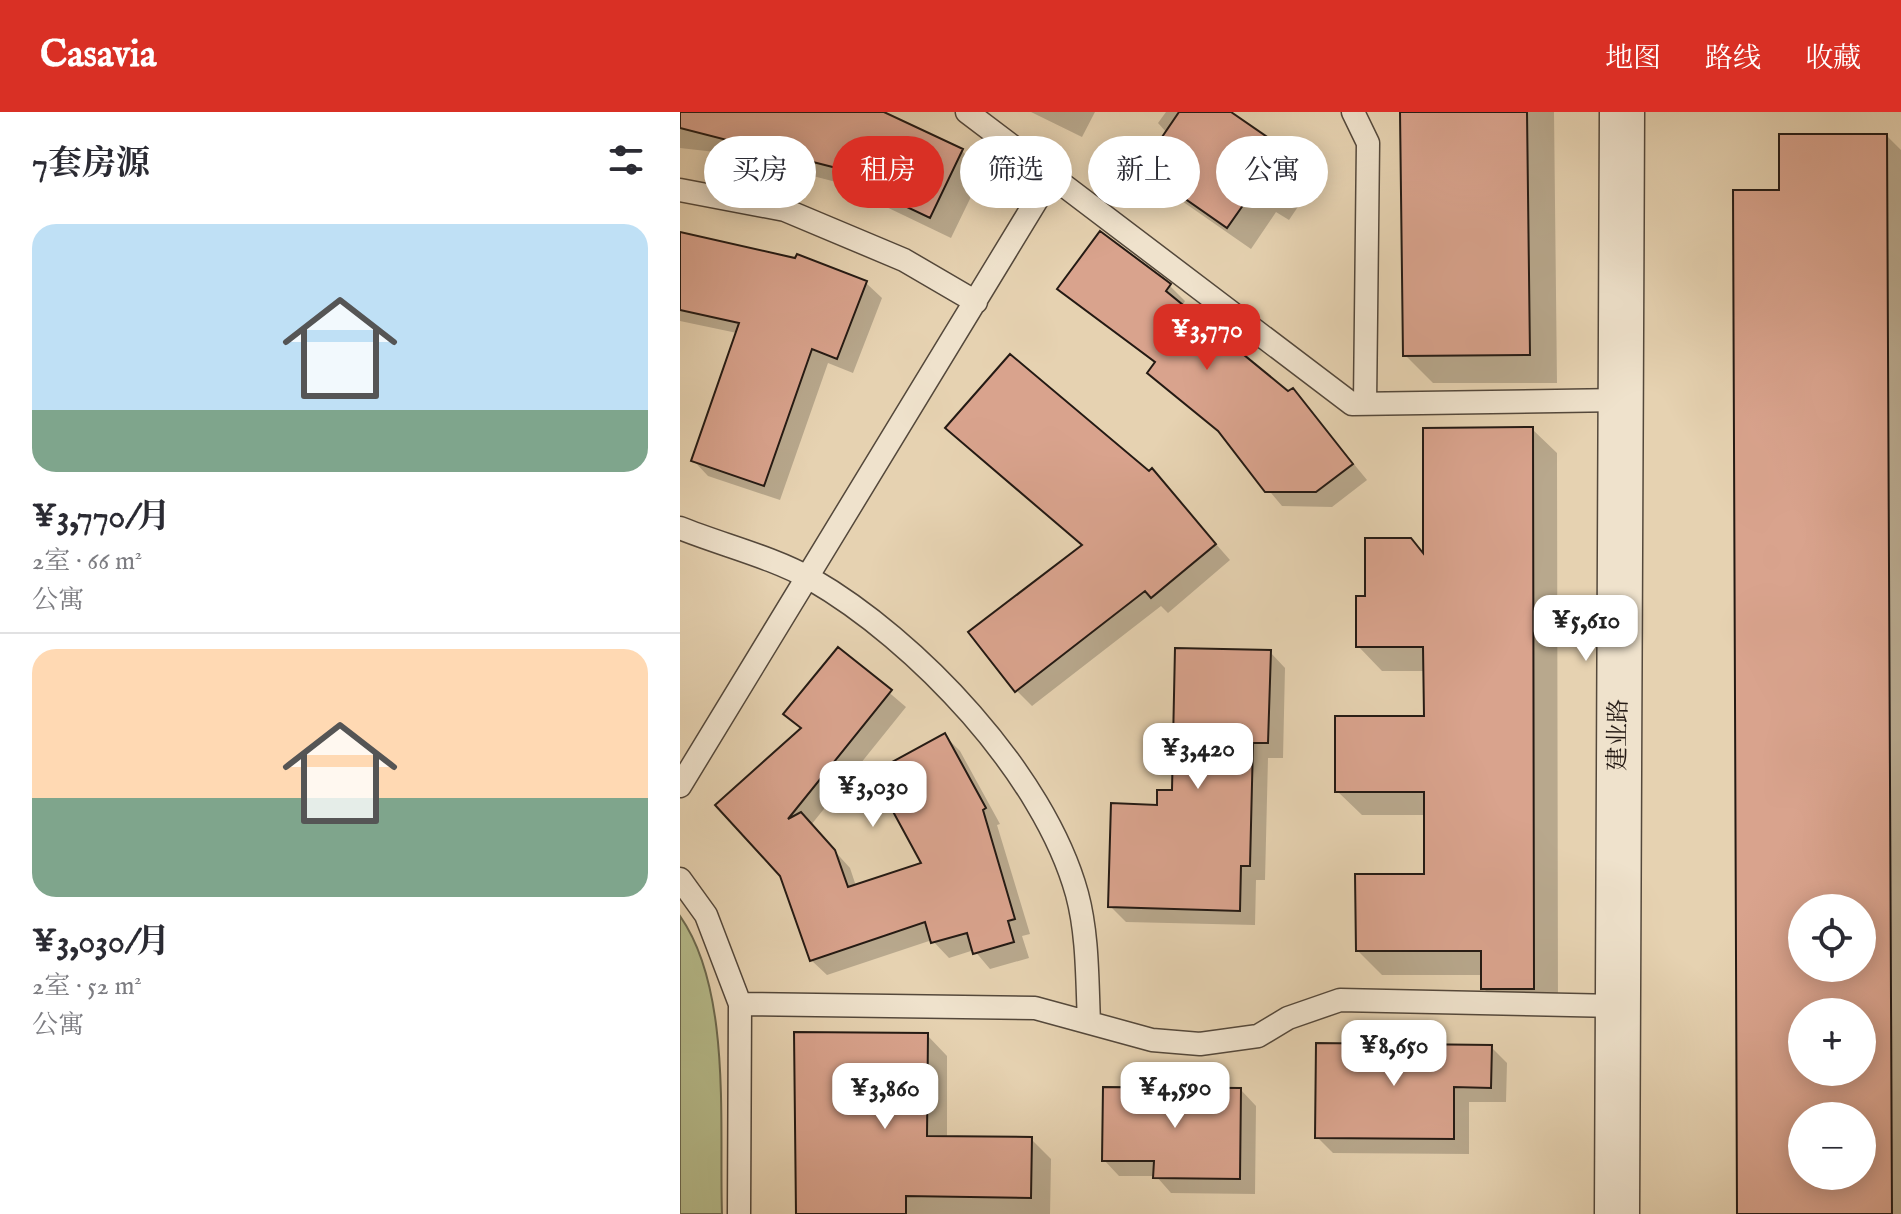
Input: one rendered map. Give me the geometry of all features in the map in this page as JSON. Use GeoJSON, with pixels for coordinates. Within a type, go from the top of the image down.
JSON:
{"type":"FeatureCollection","features":[{"type":"Feature","properties":{"kind":"street","name":"建业路"},"geometry":{"type":"LineString","coordinates":[[1617,1214],[1622,112]]}},
{"type":"Feature","properties":{"kind":"lane"},"geometry":{"type":"LineString","coordinates":[[967,112],[999,136]]}},
{"type":"Feature","properties":{"kind":"lane"},"geometry":{"type":"LineString","coordinates":[[1353,112],[1368,143],[1365,404]]}},
{"type":"Feature","properties":{"kind":"lane"},"geometry":{"type":"LineString","coordinates":[[680,190],[785,210],[904,260],[976,302]]}},
{"type":"Feature","properties":{"kind":"lane"},"geometry":{"type":"LineString","coordinates":[[1072,190],[1352,404],[1621,400]]}},
{"type":"Feature","properties":{"kind":"lane"},"geometry":{"type":"LineString","coordinates":[[680,786],[1032,208]]}},
{"type":"Feature","properties":{"kind":"lane"},"geometry":{"type":"LineString","coordinates":[[680,528],[808,577],[871,616],[948,686],[1026,788],[1059,846],[1077,895],[1089,1022]]}},
{"type":"Feature","properties":{"kind":"lane"},"geometry":{"type":"LineString","coordinates":[[680,879],[706,915],[740,1004],[739,1214]]}},
{"type":"Feature","properties":{"kind":"lane"},"geometry":{"type":"LineString","coordinates":[[740,1004],[1035,1008],[1152,1040],[1200,1044],[1258,1036],[1288,1018],[1340,1000],[1616,1006]]}},
{"type":"Feature","properties":{"kind":"green space"},"geometry":{"type":"Polygon","coordinates":[[[680,916],[697,946],[715,1019],[721,1100],[722,1214],[680,1214],[680,916]]]}},
{"type":"Feature","properties":{"kind":"building"},"geometry":{"type":"Polygon","coordinates":[[[680,112],[884,112],[935,136],[832,136],[832,167],[816,163],[816,136],[711,136],[680,128],[680,112]]]}},
{"type":"Feature","properties":{"kind":"building"},"geometry":{"type":"Polygon","coordinates":[[[1179,112],[1231,112],[1266,136],[1216,136],[1216,208],[1241,208],[1227,228],[1198,208],[1200,136],[1163,136],[1179,112]]]}},
{"type":"Feature","properties":{"kind":"building"},"geometry":{"type":"Polygon","coordinates":[[[1400,112],[1527,112],[1530,355],[1403,356],[1400,112]]]}},
{"type":"Feature","properties":{"kind":"building"},"geometry":{"type":"Polygon","coordinates":[[[1779,134],[1887,134],[1892,1214],[1737,1214],[1733,190],[1779,190],[1779,134]]]}},
{"type":"Feature","properties":{"kind":"building"},"geometry":{"type":"Polygon","coordinates":[[[944,140],[960,148],[960,155],[944,189],[944,140]]]}},
{"type":"Feature","properties":{"kind":"building"},"geometry":{"type":"Polygon","coordinates":[[[909,208],[935,208],[930,218],[909,208]]]}},
{"type":"Feature","properties":{"kind":"building"},"geometry":{"type":"Polygon","coordinates":[[[1100,231],[1171,284],[1166,291],[1288,391],[1293,388],[1353,464],[1316,492],[1265,492],[1218,431],[1147,373],[1155,362],[1057,289],[1100,231]]]}},
{"type":"Feature","properties":{"kind":"building"},"geometry":{"type":"Polygon","coordinates":[[[680,232],[795,258],[797,254],[867,281],[837,359],[812,349],[764,486],[691,461],[739,323],[680,310],[680,232]]]}},
{"type":"Feature","properties":{"kind":"building"},"geometry":{"type":"Polygon","coordinates":[[[1010,354],[1149,471],[1152,468],[1216,544],[1151,598],[1145,591],[1015,692],[968,632],[1082,545],[945,428],[1010,354]]]}},
{"type":"Feature","properties":{"kind":"building"},"geometry":{"type":"Polygon","coordinates":[[[1533,427],[1534,989],[1481,989],[1481,951],[1356,951],[1355,874],[1424,874],[1424,792],[1335,792],[1335,716],[1424,716],[1423,647],[1356,647],[1356,596],[1365,596],[1365,538],[1411,538],[1423,553],[1423,428],[1533,427]]]}},
{"type":"Feature","properties":{"kind":"building"},"geometry":{"type":"Polygon","coordinates":[[[838,647],[892,690],[788,819],[801,812],[835,850],[848,887],[921,863],[872,773],[945,733],[986,808],[983,810],[1015,919],[1008,921],[1014,942],[973,954],[967,933],[931,943],[925,922],[810,961],[780,876],[715,805],[801,728],[783,714],[838,647]]]}},
{"type":"Feature","properties":{"kind":"building"},"geometry":{"type":"Polygon","coordinates":[[[1175,648],[1271,650],[1268,743],[1253,743],[1250,866],[1241,866],[1240,911],[1108,907],[1111,803],[1157,805],[1157,790],[1172,790],[1175,648]]]}},
{"type":"Feature","properties":{"kind":"building"},"geometry":{"type":"Polygon","coordinates":[[[794,1032],[928,1033],[927,1136],[1032,1137],[1031,1198],[906,1196],[906,1214],[796,1214],[794,1032]]]}},
{"type":"Feature","properties":{"kind":"building"},"geometry":{"type":"Polygon","coordinates":[[[1316,1043],[1492,1045],[1491,1088],[1454,1087],[1454,1139],[1315,1138],[1316,1043]]]}},
{"type":"Feature","properties":{"kind":"building"},"geometry":{"type":"Polygon","coordinates":[[[1103,1087],[1241,1088],[1240,1179],[1153,1178],[1154,1161],[1102,1161],[1103,1087]]]}}]}
